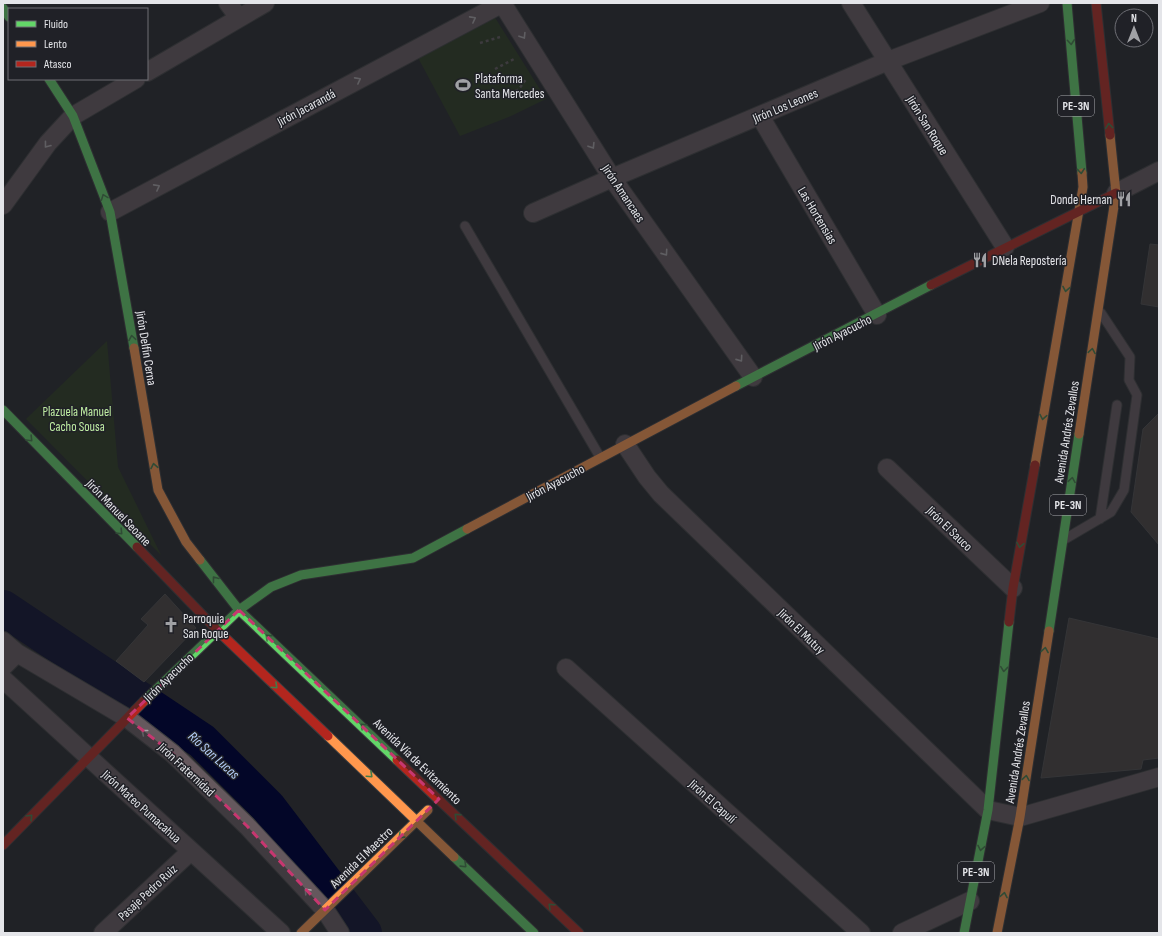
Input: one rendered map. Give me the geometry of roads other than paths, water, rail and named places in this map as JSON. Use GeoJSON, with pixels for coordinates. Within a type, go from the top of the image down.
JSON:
{"type":"FeatureCollection","features":[{"type":"Feature","properties":{"kind":"main road","name":"Avenida Andrés Zevallos"},"geometry":{"type":"LineString","coordinates":[[964,933],[988,810],[1013,588],[1083,187],[1068,3]]}},
{"type":"Feature","properties":{"kind":"main road","name":"Avenida Andrés Zevallos"},"geometry":{"type":"LineString","coordinates":[[997,933],[1020,817],[1116,193],[1096,3]]}},
{"type":"Feature","properties":{"kind":"main road","name":"Jirón Delfín Cerna"},"geometry":{"type":"LineString","coordinates":[[50,80],[73,116],[110,212],[158,490],[186,542],[238,610]]}},
{"type":"Feature","properties":{"kind":"main road","name":"Jirón Ayacucho"},"geometry":{"type":"LineString","coordinates":[[3,845],[152,692],[216,630],[238,610],[271,586],[301,575],[413,558],[625,444],[877,315],[1005,247],[1080,209],[1116,193]]}},
{"type":"Feature","properties":{"kind":"main road","name":"Jirón Manuel Seoane"},"geometry":{"type":"LineString","coordinates":[[3,410],[216,630]]}},
{"type":"Feature","properties":{"kind":"main road","name":"Avenida Vía de Evitamiento"},"geometry":{"type":"LineString","coordinates":[[238,610],[579,933]]}},
{"type":"Feature","properties":{"kind":"main road"},"geometry":{"type":"LineString","coordinates":[[216,630],[418,820],[534,933]]}},
{"type":"Feature","properties":{"kind":"main road","name":"Avenida El Maestro"},"geometry":{"type":"LineString","coordinates":[[301,933],[439,799]]}},
{"type":"Feature","properties":{"kind":"street"},"geometry":{"type":"LineString","coordinates":[[228,3],[238,18]]}},
{"type":"Feature","properties":{"kind":"street"},"geometry":{"type":"LineString","coordinates":[[148,71],[265,3]]}},
{"type":"Feature","properties":{"kind":"street","name":"Jirón Amancaes"},"geometry":{"type":"LineString","coordinates":[[502,3],[612,178],[753,378]]}},
{"type":"Feature","properties":{"kind":"street","name":"Jirón Jacarandá"},"geometry":{"type":"LineString","coordinates":[[110,212],[502,3]]}},
{"type":"Feature","properties":{"kind":"street","name":"Jirón San Roque"},"geometry":{"type":"LineString","coordinates":[[851,3],[1005,247]]}},
{"type":"Feature","properties":{"kind":"street","name":"Jirón Los Leones"},"geometry":{"type":"LineString","coordinates":[[533,213],[888,60],[1040,3]]}},
{"type":"Feature","properties":{"kind":"street"},"geometry":{"type":"LineString","coordinates":[[3,205],[48,143],[73,116],[134,80]]}},
{"type":"Feature","properties":{"kind":"street","name":"Las Hortensias"},"geometry":{"type":"LineString","coordinates":[[760,116],[877,315]]}},
{"type":"Feature","properties":{"kind":"street","name":"Jirón Ayacucho"},"geometry":{"type":"LineString","coordinates":[[1116,193],[1159,171]]}},
{"type":"Feature","properties":{"kind":"street","name":"Jirón El Mutuy"},"geometry":{"type":"LineString","coordinates":[[625,444],[647,477],[667,499],[988,810]]}},
{"type":"Feature","properties":{"kind":"street","name":"Jirón El Sauco"},"geometry":{"type":"LineString","coordinates":[[887,468],[1013,588]]}},
{"type":"Feature","properties":{"kind":"street","name":"Jirón Fraternidad"},"geometry":{"type":"LineString","coordinates":[[3,641],[17,653],[132,713],[209,790],[329,905],[340,933]]}},
{"type":"Feature","properties":{"kind":"street"},"geometry":{"type":"LineString","coordinates":[[3,667],[17,653]]}},
{"type":"Feature","properties":{"kind":"street","name":"Jirón El Capulí"},"geometry":{"type":"LineString","coordinates":[[566,668],[861,933]]}},
{"type":"Feature","properties":{"kind":"street","name":"Jirón Mateo Pumacahua"},"geometry":{"type":"LineString","coordinates":[[3,679],[281,933]]}},
{"type":"Feature","properties":{"kind":"street"},"geometry":{"type":"LineString","coordinates":[[988,810],[1020,817],[1159,777]]}},
{"type":"Feature","properties":{"kind":"street","name":"Pasaje Pedro Ruiz"},"geometry":{"type":"LineString","coordinates":[[103,933],[191,851]]}},
{"type":"Feature","properties":{"kind":"street"},"geometry":{"type":"LineString","coordinates":[[902,933],[970,902]]}},
{"type":"Feature","properties":{"kind":"lane"},"geometry":{"type":"LineString","coordinates":[[465,226],[600,457]]}},
{"type":"Feature","properties":{"kind":"lane"},"geometry":{"type":"LineString","coordinates":[[1062,541],[1111,512],[1124,490],[1137,395],[1129,380],[1130,357],[1098,309]]}},
{"type":"Feature","properties":{"kind":"lane"},"geometry":{"type":"LineString","coordinates":[[1100,519],[1117,405]]}},
{"type":"Feature","properties":{"kind":"waterway","name":"Río San Lucas"},"geometry":{"type":"LineString","coordinates":[[3,608],[202,741],[268,807],[364,933]]}},
{"type":"Feature","properties":{"kind":"place","name":"Plataforma Santa Mercedes"},"geometry":{"type":"Point","coordinates":[463,85]}},
{"type":"Feature","properties":{"kind":"place","name":"Donde Hernan"},"geometry":{"type":"Point","coordinates":[1124,199]}},
{"type":"Feature","properties":{"kind":"place","name":"DNela Repostería"},"geometry":{"type":"Point","coordinates":[980,260]}},
{"type":"Feature","properties":{"kind":"place","name":"Parroquia San Roque"},"geometry":{"type":"Point","coordinates":[171,625]}},
{"type":"Feature","properties":{"kind":"park label","name":"Plazuela Manuel Cacho Sousa"},"geometry":{"type":"Point","coordinates":[77,418]}}]}
